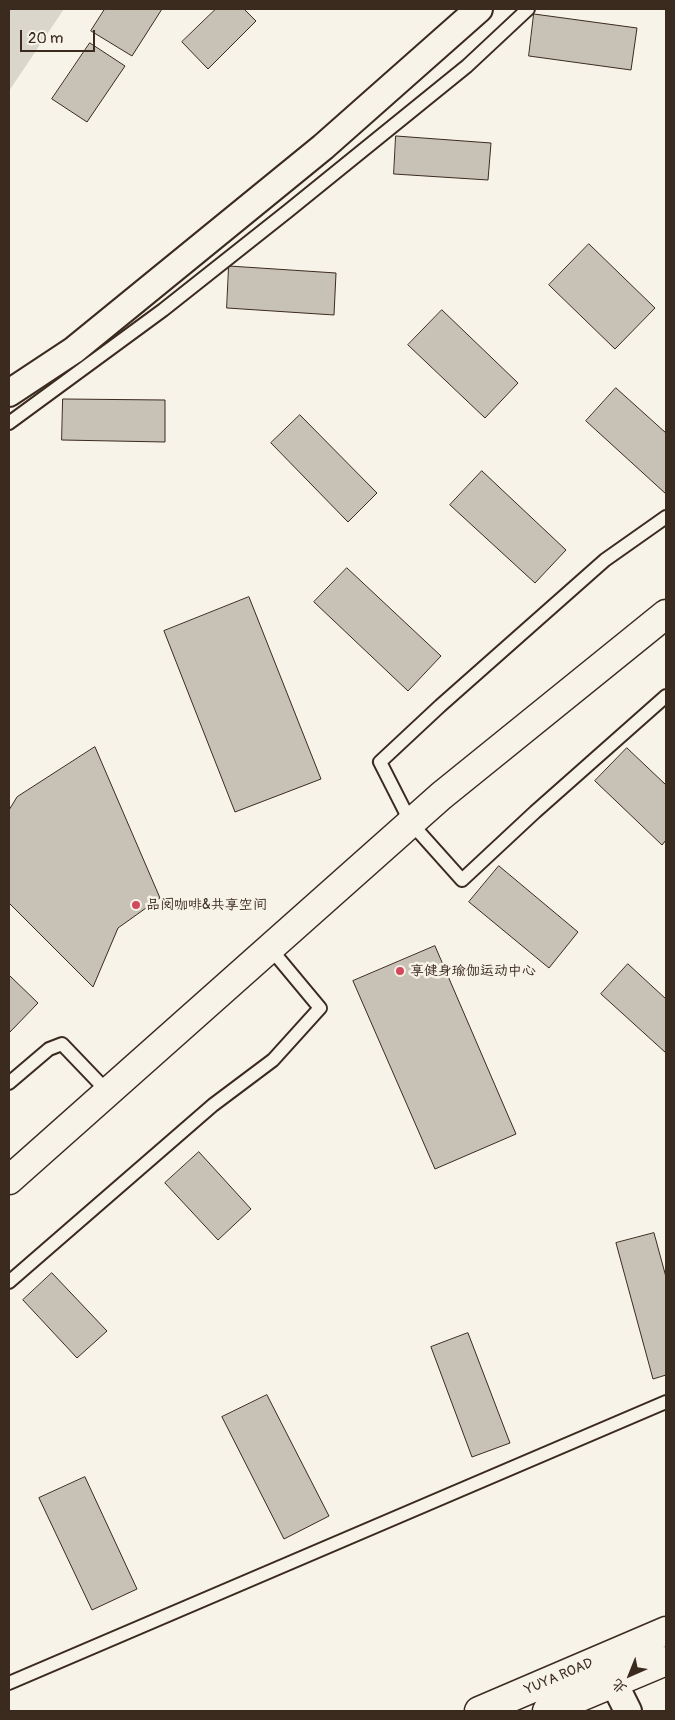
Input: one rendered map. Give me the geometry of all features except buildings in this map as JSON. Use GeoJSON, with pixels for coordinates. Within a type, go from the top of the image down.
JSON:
{"type":"FeatureCollection","features":[{"type":"Feature","properties":{"kind":"main road"},"geometry":{"type":"LineString","coordinates":[[9,1180],[441,796],[666,614]]}},
{"type":"Feature","properties":{"kind":"main road","name":"YUYA ROAD"},"geometry":{"type":"LineString","coordinates":[[479,1711],[666,1631]]}},
{"type":"Feature","properties":{"kind":"main road","name":"YUYA ROAD"},"geometry":{"type":"LineString","coordinates":[[547,1711],[666,1661]]}},
{"type":"Feature","properties":{"kind":"street"},"geometry":{"type":"LineString","coordinates":[[9,393],[74,350],[104,326],[322,147],[479,9]]}},
{"type":"Feature","properties":{"kind":"street"},"geometry":{"type":"LineString","coordinates":[[614,1683],[628,1711]]}},
{"type":"Feature","properties":{"kind":"lane"},"geometry":{"type":"LineString","coordinates":[[9,423],[163,310],[288,211],[467,66],[528,9]]}},
{"type":"Feature","properties":{"kind":"lane"},"geometry":{"type":"LineString","coordinates":[[666,516],[605,560],[440,706],[380,762],[412,823],[462,880],[535,812],[666,696]]}},
{"type":"Feature","properties":{"kind":"lane"},"geometry":{"type":"LineString","coordinates":[[9,1282],[213,1105],[273,1060],[320,1008],[270,948]]}},
{"type":"Feature","properties":{"kind":"lane"},"geometry":{"type":"LineString","coordinates":[[9,1083],[49,1049],[62,1044],[108,1092]]}},
{"type":"Feature","properties":{"kind":"lane"},"geometry":{"type":"LineString","coordinates":[[9,1683],[666,1402]]}},
{"type":"Feature","properties":{"kind":"shaded area"},"geometry":{"type":"Polygon","coordinates":[[[9,9],[64,9],[9,91],[9,9]]]}},
{"type":"Feature","properties":{"kind":"place","name":"品阅咖啡&共享空间"},"geometry":{"type":"Point","coordinates":[136,905]}},
{"type":"Feature","properties":{"kind":"place","name":"享健身瑜伽运动中心"},"geometry":{"type":"Point","coordinates":[400,971]}}]}
